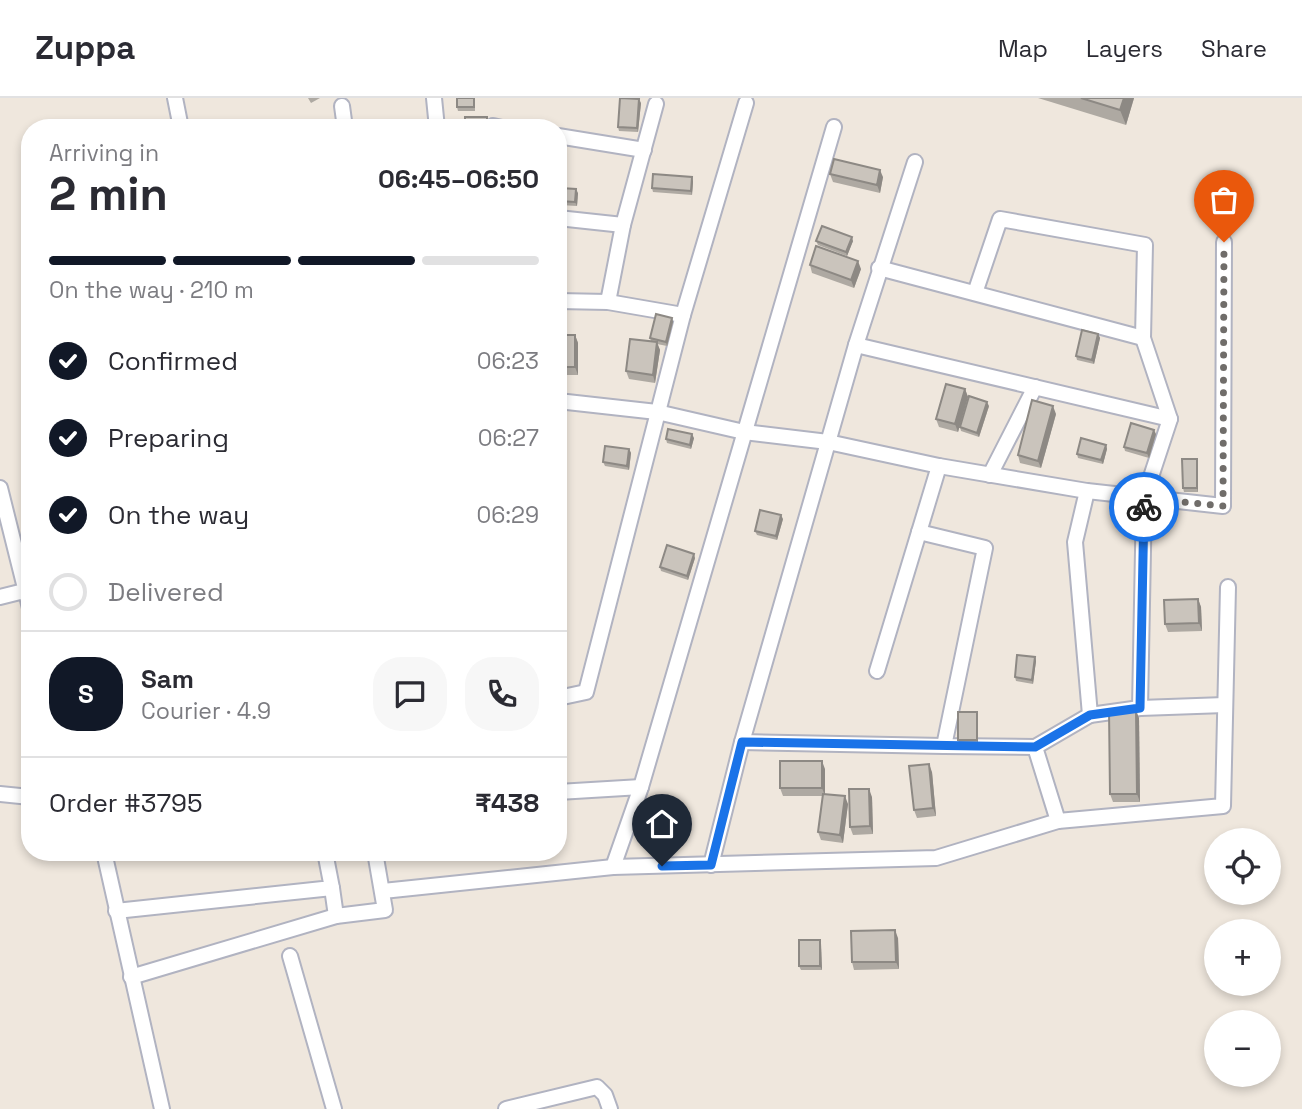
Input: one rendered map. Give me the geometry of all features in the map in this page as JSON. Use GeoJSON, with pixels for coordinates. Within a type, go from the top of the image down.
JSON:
{"type":"FeatureCollection","features":[{"type":"Feature","properties":{"kind":"lane"},"geometry":{"type":"LineString","coordinates":[[175,98],[179,119]]}},
{"type":"Feature","properties":{"kind":"lane"},"geometry":{"type":"LineString","coordinates":[[434,98],[436,119]]}},
{"type":"Feature","properties":{"kind":"lane"},"geometry":{"type":"LineString","coordinates":[[567,696],[586,692],[683,315],[746,103]]}},
{"type":"Feature","properties":{"kind":"lane"},"geometry":{"type":"LineString","coordinates":[[608,302],[623,225],[656,104]]}},
{"type":"Feature","properties":{"kind":"lane"},"geometry":{"type":"LineString","coordinates":[[342,106],[344,119]]}},
{"type":"Feature","properties":{"kind":"lane"},"geometry":{"type":"LineString","coordinates":[[613,867],[641,787],[834,127]]}},
{"type":"Feature","properties":{"kind":"lane"},"geometry":{"type":"LineString","coordinates":[[567,137],[644,150]]}},
{"type":"Feature","properties":{"kind":"lane"},"geometry":{"type":"LineString","coordinates":[[711,865],[742,742],[856,345],[915,163]]}},
{"type":"Feature","properties":{"kind":"lane"},"geometry":{"type":"LineString","coordinates":[[567,219],[623,225]]}},
{"type":"Feature","properties":{"kind":"lane"},"geometry":{"type":"LineString","coordinates":[[975,293],[1000,219],[1145,245],[1143,338],[1170,419],[1144,498],[1140,708]]}},
{"type":"Feature","properties":{"kind":"lane"},"geometry":{"type":"LineString","coordinates":[[567,402],[657,412],[744,432],[828,442],[939,466],[1087,492],[1223,506],[1224,242]]}},
{"type":"Feature","properties":{"kind":"lane"},"geometry":{"type":"LineString","coordinates":[[879,268],[1143,338]]}},
{"type":"Feature","properties":{"kind":"lane"},"geometry":{"type":"LineString","coordinates":[[567,301],[608,302],[683,315]]}},
{"type":"Feature","properties":{"kind":"lane"},"geometry":{"type":"LineString","coordinates":[[856,345],[1170,419]]}},
{"type":"Feature","properties":{"kind":"lane"},"geometry":{"type":"LineString","coordinates":[[990,475],[1035,387]]}},
{"type":"Feature","properties":{"kind":"lane"},"geometry":{"type":"LineString","coordinates":[[877,671],[939,466]]}},
{"type":"Feature","properties":{"kind":"lane"},"geometry":{"type":"LineString","coordinates":[[0,488],[21,578]]}},
{"type":"Feature","properties":{"kind":"lane"},"geometry":{"type":"LineString","coordinates":[[1087,492],[1075,542],[1090,715]]}},
{"type":"Feature","properties":{"kind":"lane"},"geometry":{"type":"LineString","coordinates":[[919,532],[985,548],[944,746]]}},
{"type":"Feature","properties":{"kind":"lane"},"geometry":{"type":"LineString","coordinates":[[383,891],[613,867],[936,858],[1058,821],[1223,806],[1228,587]]}},
{"type":"Feature","properties":{"kind":"lane"},"geometry":{"type":"LineString","coordinates":[[0,597],[21,592]]}},
{"type":"Feature","properties":{"kind":"lane"},"geometry":{"type":"LineString","coordinates":[[742,742],[1035,747],[1090,715],[1140,708],[1225,705]]}},
{"type":"Feature","properties":{"kind":"lane"},"geometry":{"type":"LineString","coordinates":[[1035,747],[1058,821]]}},
{"type":"Feature","properties":{"kind":"lane"},"geometry":{"type":"LineString","coordinates":[[567,791],[641,787]]}},
{"type":"Feature","properties":{"kind":"lane"},"geometry":{"type":"LineString","coordinates":[[0,794],[21,796]]}},
{"type":"Feature","properties":{"kind":"lane"},"geometry":{"type":"LineString","coordinates":[[106,861],[162,1109]]}},
{"type":"Feature","properties":{"kind":"lane"},"geometry":{"type":"LineString","coordinates":[[327,861],[336,916]]}},
{"type":"Feature","properties":{"kind":"lane"},"geometry":{"type":"LineString","coordinates":[[131,977],[336,916],[385,910],[377,861]]}},
{"type":"Feature","properties":{"kind":"lane"},"geometry":{"type":"LineString","coordinates":[[116,911],[332,888]]}},
{"type":"Feature","properties":{"kind":"lane"},"geometry":{"type":"LineString","coordinates":[[290,956],[334,1109]]}},
{"type":"Feature","properties":{"kind":"lane"},"geometry":{"type":"LineString","coordinates":[[506,1109],[597,1087],[605,1095],[610,1109]]}},
{"type":"Feature","properties":{"kind":"building"},"geometry":{"type":"Polygon","coordinates":[[[457,98],[474,98],[474,107],[457,107],[457,98]]]}},
{"type":"Feature","properties":{"kind":"building"},"geometry":{"type":"Polygon","coordinates":[[[620,98],[639,99],[637,128],[618,127],[620,98]]]}},
{"type":"Feature","properties":{"kind":"building"},"geometry":{"type":"Polygon","coordinates":[[[1081,98],[1124,98],[1120,110],[1081,98]]]}},
{"type":"Feature","properties":{"kind":"building"},"geometry":{"type":"Polygon","coordinates":[[[465,117],[487,117],[487,119],[465,117]]]}},
{"type":"Feature","properties":{"kind":"building"},"geometry":{"type":"Polygon","coordinates":[[[834,159],[880,170],[877,185],[830,174],[834,159]]]}},
{"type":"Feature","properties":{"kind":"building"},"geometry":{"type":"Polygon","coordinates":[[[653,174],[692,177],[691,191],[652,188],[653,174]]]}},
{"type":"Feature","properties":{"kind":"building"},"geometry":{"type":"Polygon","coordinates":[[[567,188],[576,189],[575,202],[567,202],[567,188]]]}},
{"type":"Feature","properties":{"kind":"building"},"geometry":{"type":"Polygon","coordinates":[[[822,226],[852,237],[846,252],[816,241],[822,226]]]}},
{"type":"Feature","properties":{"kind":"building"},"geometry":{"type":"Polygon","coordinates":[[[816,246],[858,261],[851,280],[810,265],[816,246]]]}},
{"type":"Feature","properties":{"kind":"building"},"geometry":{"type":"Polygon","coordinates":[[[656,314],[672,318],[666,342],[650,338],[656,314]]]}},
{"type":"Feature","properties":{"kind":"building"},"geometry":{"type":"Polygon","coordinates":[[[1082,330],[1098,334],[1092,360],[1076,356],[1082,330]]]}},
{"type":"Feature","properties":{"kind":"building"},"geometry":{"type":"Polygon","coordinates":[[[567,335],[575,335],[575,367],[567,367],[567,335]]]}},
{"type":"Feature","properties":{"kind":"building"},"geometry":{"type":"Polygon","coordinates":[[[630,339],[657,342],[653,375],[626,371],[630,339]]]}},
{"type":"Feature","properties":{"kind":"building"},"geometry":{"type":"Polygon","coordinates":[[[946,384],[965,389],[955,424],[936,419],[946,384]]]}},
{"type":"Feature","properties":{"kind":"building"},"geometry":{"type":"Polygon","coordinates":[[[969,396],[987,402],[977,433],[960,427],[969,396]]]}},
{"type":"Feature","properties":{"kind":"building"},"geometry":{"type":"Polygon","coordinates":[[[1032,400],[1053,406],[1038,461],[1018,455],[1032,400]]]}},
{"type":"Feature","properties":{"kind":"building"},"geometry":{"type":"Polygon","coordinates":[[[1131,423],[1154,430],[1147,453],[1124,447],[1131,423]]]}},
{"type":"Feature","properties":{"kind":"building"},"geometry":{"type":"Polygon","coordinates":[[[668,429],[692,434],[690,445],[666,439],[668,429]]]}},
{"type":"Feature","properties":{"kind":"building"},"geometry":{"type":"Polygon","coordinates":[[[1081,438],[1106,445],[1101,460],[1077,454],[1081,438]]]}},
{"type":"Feature","properties":{"kind":"building"},"geometry":{"type":"Polygon","coordinates":[[[605,446],[629,449],[627,466],[603,462],[605,446]]]}},
{"type":"Feature","properties":{"kind":"building"},"geometry":{"type":"Polygon","coordinates":[[[1182,459],[1197,459],[1197,488],[1183,488],[1182,459]]]}},
{"type":"Feature","properties":{"kind":"building"},"geometry":{"type":"Polygon","coordinates":[[[760,510],[781,515],[776,536],[755,531],[760,510]]]}},
{"type":"Feature","properties":{"kind":"building"},"geometry":{"type":"Polygon","coordinates":[[[667,545],[694,554],[687,576],[660,567],[667,545]]]}},
{"type":"Feature","properties":{"kind":"building"},"geometry":{"type":"Polygon","coordinates":[[[1198,599],[1199,623],[1165,624],[1164,600],[1198,599]]]}},
{"type":"Feature","properties":{"kind":"building"},"geometry":{"type":"Polygon","coordinates":[[[1017,655],[1035,657],[1032,680],[1015,677],[1017,655]]]}},
{"type":"Feature","properties":{"kind":"building"},"geometry":{"type":"Polygon","coordinates":[[[1109,710],[1136,710],[1137,794],[1110,794],[1109,710]]]}},
{"type":"Feature","properties":{"kind":"building"},"geometry":{"type":"Polygon","coordinates":[[[958,712],[977,712],[977,740],[958,740],[958,712]]]}},
{"type":"Feature","properties":{"kind":"building"},"geometry":{"type":"Polygon","coordinates":[[[780,761],[822,761],[822,788],[780,788],[780,761]]]}},
{"type":"Feature","properties":{"kind":"building"},"geometry":{"type":"Polygon","coordinates":[[[929,764],[933,808],[914,810],[909,766],[929,764]]]}},
{"type":"Feature","properties":{"kind":"building"},"geometry":{"type":"Polygon","coordinates":[[[849,789],[869,789],[870,826],[850,827],[849,789]]]}},
{"type":"Feature","properties":{"kind":"building"},"geometry":{"type":"Polygon","coordinates":[[[823,794],[845,796],[840,835],[818,832],[823,794]]]}},
{"type":"Feature","properties":{"kind":"building"},"geometry":{"type":"Polygon","coordinates":[[[895,930],[896,962],[852,962],[851,931],[895,930]]]}},
{"type":"Feature","properties":{"kind":"building"},"geometry":{"type":"Polygon","coordinates":[[[799,940],[820,940],[820,966],[799,966],[799,940]]]}},
{"type":"Feature","properties":{"kind":"way so far"},"geometry":{"type":"LineString","coordinates":[[1144,507],[1144,498],[1223,506],[1224,242]]}},
{"type":"Feature","properties":{"kind":"route"},"geometry":{"type":"LineString","coordinates":[[662,866],[711,865],[742,742],[1035,747],[1090,715],[1140,708],[1144,507]]}}]}
